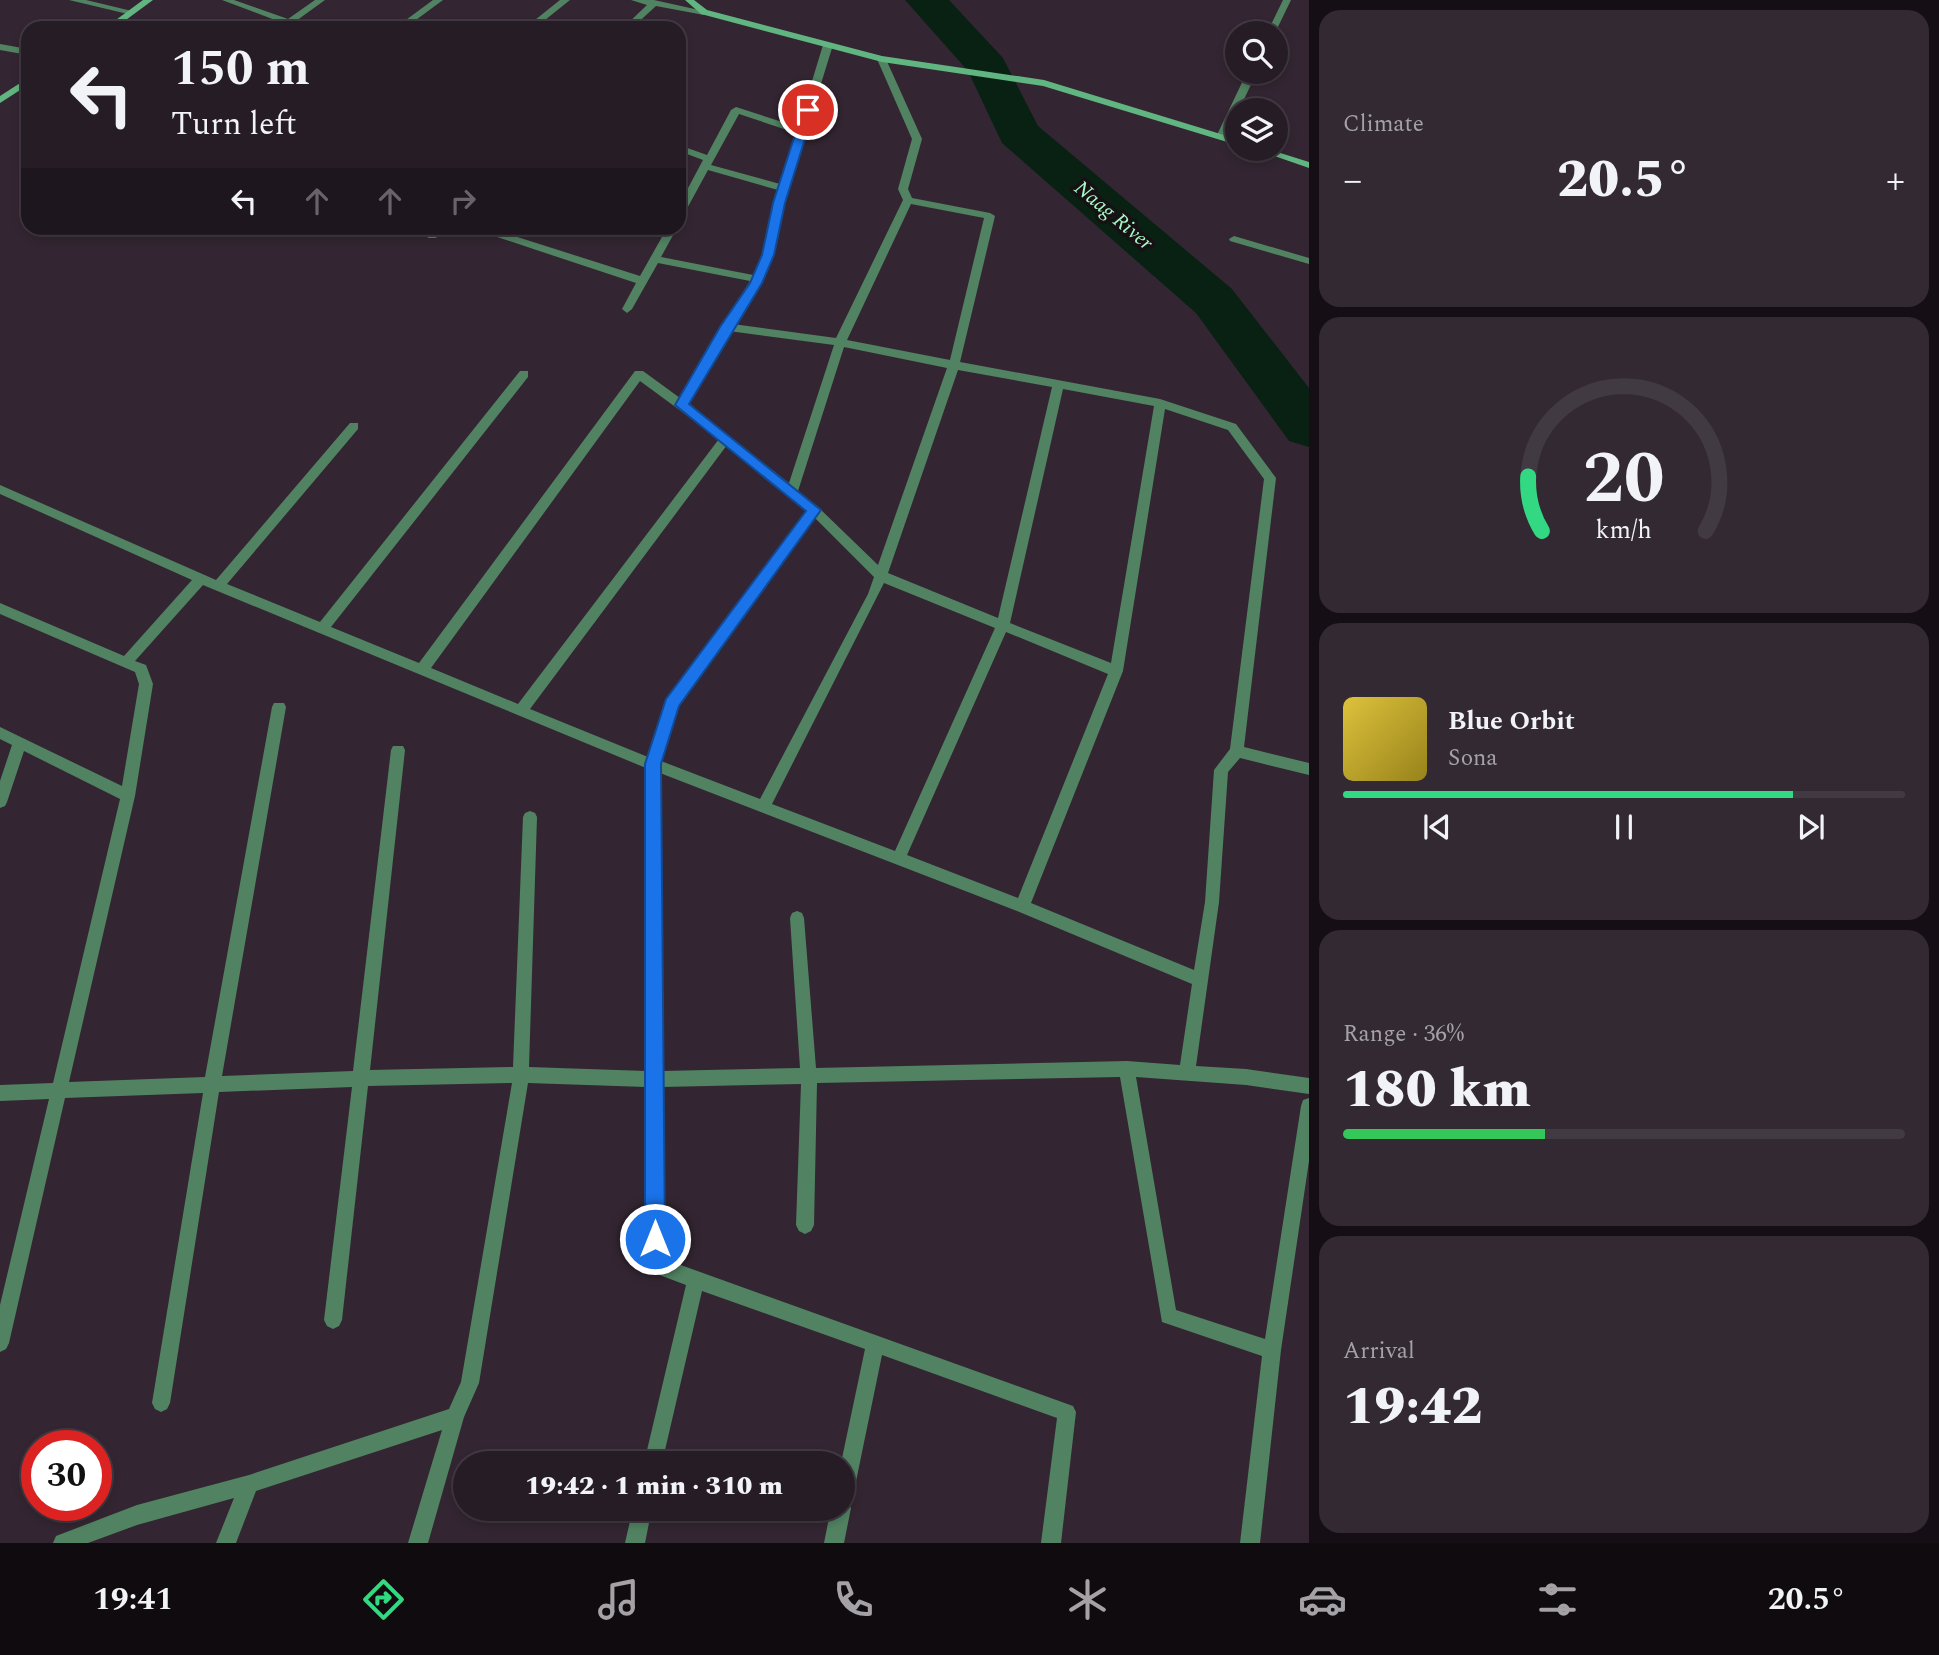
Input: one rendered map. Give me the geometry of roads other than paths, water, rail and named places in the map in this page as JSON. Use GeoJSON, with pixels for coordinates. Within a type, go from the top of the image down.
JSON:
{"type":"FeatureCollection","features":[{"type":"Feature","properties":{"kind":"street"},"geometry":{"type":"LineString","coordinates":[[73,0],[132,12]]}},
{"type":"Feature","properties":{"kind":"street"},"geometry":{"type":"LineString","coordinates":[[119,21],[149,0]]}},
{"type":"Feature","properties":{"kind":"street"},"geometry":{"type":"LineString","coordinates":[[226,0],[286,21]]}},
{"type":"Feature","properties":{"kind":"street"},"geometry":{"type":"LineString","coordinates":[[290,21],[321,0]]}},
{"type":"Feature","properties":{"kind":"street"},"geometry":{"type":"LineString","coordinates":[[408,21],[439,0]]}},
{"type":"Feature","properties":{"kind":"street"},"geometry":{"type":"LineString","coordinates":[[538,21],[566,0]]}},
{"type":"Feature","properties":{"kind":"street"},"geometry":{"type":"LineString","coordinates":[[635,0],[704,12],[882,59],[1044,83],[1225,138]]}},
{"type":"Feature","properties":{"kind":"street"},"geometry":{"type":"LineString","coordinates":[[689,0],[704,12]]}},
{"type":"Feature","properties":{"kind":"street"},"geometry":{"type":"LineString","coordinates":[[1277,21],[1287,0]]}},
{"type":"Feature","properties":{"kind":"street"},"geometry":{"type":"LineString","coordinates":[[635,21],[654,3]]}},
{"type":"Feature","properties":{"kind":"street"},"geometry":{"type":"LineString","coordinates":[[682,405],[757,279],[768,255],[770,235],[828,45]]}},
{"type":"Feature","properties":{"kind":"street"},"geometry":{"type":"LineString","coordinates":[[0,47],[21,51]]}},
{"type":"Feature","properties":{"kind":"street"},"geometry":{"type":"LineString","coordinates":[[882,59],[917,139],[903,189],[908,200]]}},
{"type":"Feature","properties":{"kind":"street"},"geometry":{"type":"LineString","coordinates":[[1221,137],[1246,84]]}},
{"type":"Feature","properties":{"kind":"street"},"geometry":{"type":"LineString","coordinates":[[0,100],[21,86]]}},
{"type":"Feature","properties":{"kind":"street"},"geometry":{"type":"LineString","coordinates":[[686,200],[736,110],[802,132]]}},
{"type":"Feature","properties":{"kind":"street"},"geometry":{"type":"LineString","coordinates":[[686,152],[707,162],[784,188]]}},
{"type":"Feature","properties":{"kind":"street"},"geometry":{"type":"LineString","coordinates":[[1288,158],[1309,165]]}},
{"type":"Feature","properties":{"kind":"street"},"geometry":{"type":"LineString","coordinates":[[792,492],[840,342],[908,200]]}},
{"type":"Feature","properties":{"kind":"street"},"geometry":{"type":"LineString","coordinates":[[764,806],[881,576],[954,365],[990,216],[908,200]]}},
{"type":"Feature","properties":{"kind":"street"},"geometry":{"type":"LineString","coordinates":[[502,235],[643,281]]}},
{"type":"Feature","properties":{"kind":"street"},"geometry":{"type":"LineString","coordinates":[[627,309],[668,235]]}},
{"type":"Feature","properties":{"kind":"street"},"geometry":{"type":"LineString","coordinates":[[1234,239],[1309,261]]}},
{"type":"Feature","properties":{"kind":"street"},"geometry":{"type":"LineString","coordinates":[[655,259],[757,279]]}},
{"type":"Feature","properties":{"kind":"street"},"geometry":{"type":"LineString","coordinates":[[726,327],[840,342],[1160,403],[1232,427],[1270,478],[1237,751],[1221,770],[1212,902],[1187,1073]]}},
{"type":"Feature","properties":{"kind":"street"},"geometry":{"type":"LineString","coordinates":[[322,629],[524,374]]}},
{"type":"Feature","properties":{"kind":"street"},"geometry":{"type":"LineString","coordinates":[[422,670],[639,374],[726,438],[814,510],[881,576],[1116,671]]}},
{"type":"Feature","properties":{"kind":"street"},"geometry":{"type":"LineString","coordinates":[[899,858],[1003,625],[1058,384]]}},
{"type":"Feature","properties":{"kind":"street"},"geometry":{"type":"LineString","coordinates":[[1022,906],[1116,671],[1160,403]]}},
{"type":"Feature","properties":{"kind":"street"},"geometry":{"type":"LineString","coordinates":[[218,586],[354,426]]}},
{"type":"Feature","properties":{"kind":"street"},"geometry":{"type":"LineString","coordinates":[[522,711],[726,438]]}},
{"type":"Feature","properties":{"kind":"street"},"geometry":{"type":"LineString","coordinates":[[0,489],[201,579],[522,711],[1022,906],[1200,981]]}},
{"type":"Feature","properties":{"kind":"street"},"geometry":{"type":"LineString","coordinates":[[814,510],[672,704],[653,764],[655,1265],[1067,1412],[1052,1543]]}},
{"type":"Feature","properties":{"kind":"street"},"geometry":{"type":"LineString","coordinates":[[126,662],[201,579]]}},
{"type":"Feature","properties":{"kind":"street"},"geometry":{"type":"LineString","coordinates":[[0,608],[141,669],[146,684],[128,796],[0,1343]]}},
{"type":"Feature","properties":{"kind":"street"},"geometry":{"type":"LineString","coordinates":[[161,1403],[212,1085],[279,707]]}},
{"type":"Feature","properties":{"kind":"street"},"geometry":{"type":"LineString","coordinates":[[0,733],[128,796]]}},
{"type":"Feature","properties":{"kind":"street"},"geometry":{"type":"LineString","coordinates":[[0,802],[20,742]]}},
{"type":"Feature","properties":{"kind":"street"},"geometry":{"type":"LineString","coordinates":[[332,1320],[398,750]]}},
{"type":"Feature","properties":{"kind":"street"},"geometry":{"type":"LineString","coordinates":[[1237,751],[1309,769]]}},
{"type":"Feature","properties":{"kind":"street"},"geometry":{"type":"LineString","coordinates":[[418,1543],[455,1416],[470,1383],[522,1075],[530,817]]}},
{"type":"Feature","properties":{"kind":"street"},"geometry":{"type":"LineString","coordinates":[[797,918],[808,1076],[805,1225]]}},
{"type":"Feature","properties":{"kind":"street"},"geometry":{"type":"LineString","coordinates":[[0,1093],[522,1075],[654,1079],[1127,1069],[1246,1077],[1309,1086]]}},
{"type":"Feature","properties":{"kind":"street"},"geometry":{"type":"LineString","coordinates":[[1127,1069],[1168,1316],[1272,1350]]}},
{"type":"Feature","properties":{"kind":"street"},"geometry":{"type":"LineString","coordinates":[[1250,1543],[1272,1350],[1309,1106]]}},
{"type":"Feature","properties":{"kind":"street"},"geometry":{"type":"LineString","coordinates":[[656,1451],[696,1280]]}},
{"type":"Feature","properties":{"kind":"street"},"geometry":{"type":"LineString","coordinates":[[853,1451],[875,1344]]}},
{"type":"Feature","properties":{"kind":"street"},"geometry":{"type":"LineString","coordinates":[[63,1543],[138,1515],[249,1484],[455,1416]]}},
{"type":"Feature","properties":{"kind":"street"},"geometry":{"type":"LineString","coordinates":[[226,1543],[249,1484]]}},
{"type":"Feature","properties":{"kind":"street"},"geometry":{"type":"LineString","coordinates":[[635,1543],[640,1521]]}},
{"type":"Feature","properties":{"kind":"street"},"geometry":{"type":"LineString","coordinates":[[834,1543],[838,1521]]}},
{"type":"Feature","properties":{"kind":"waterway","name":"Naag River"},"geometry":{"type":"LineString","coordinates":[[926,0],[988,67],[1018,133],[1214,301],[1309,427]]}}]}
